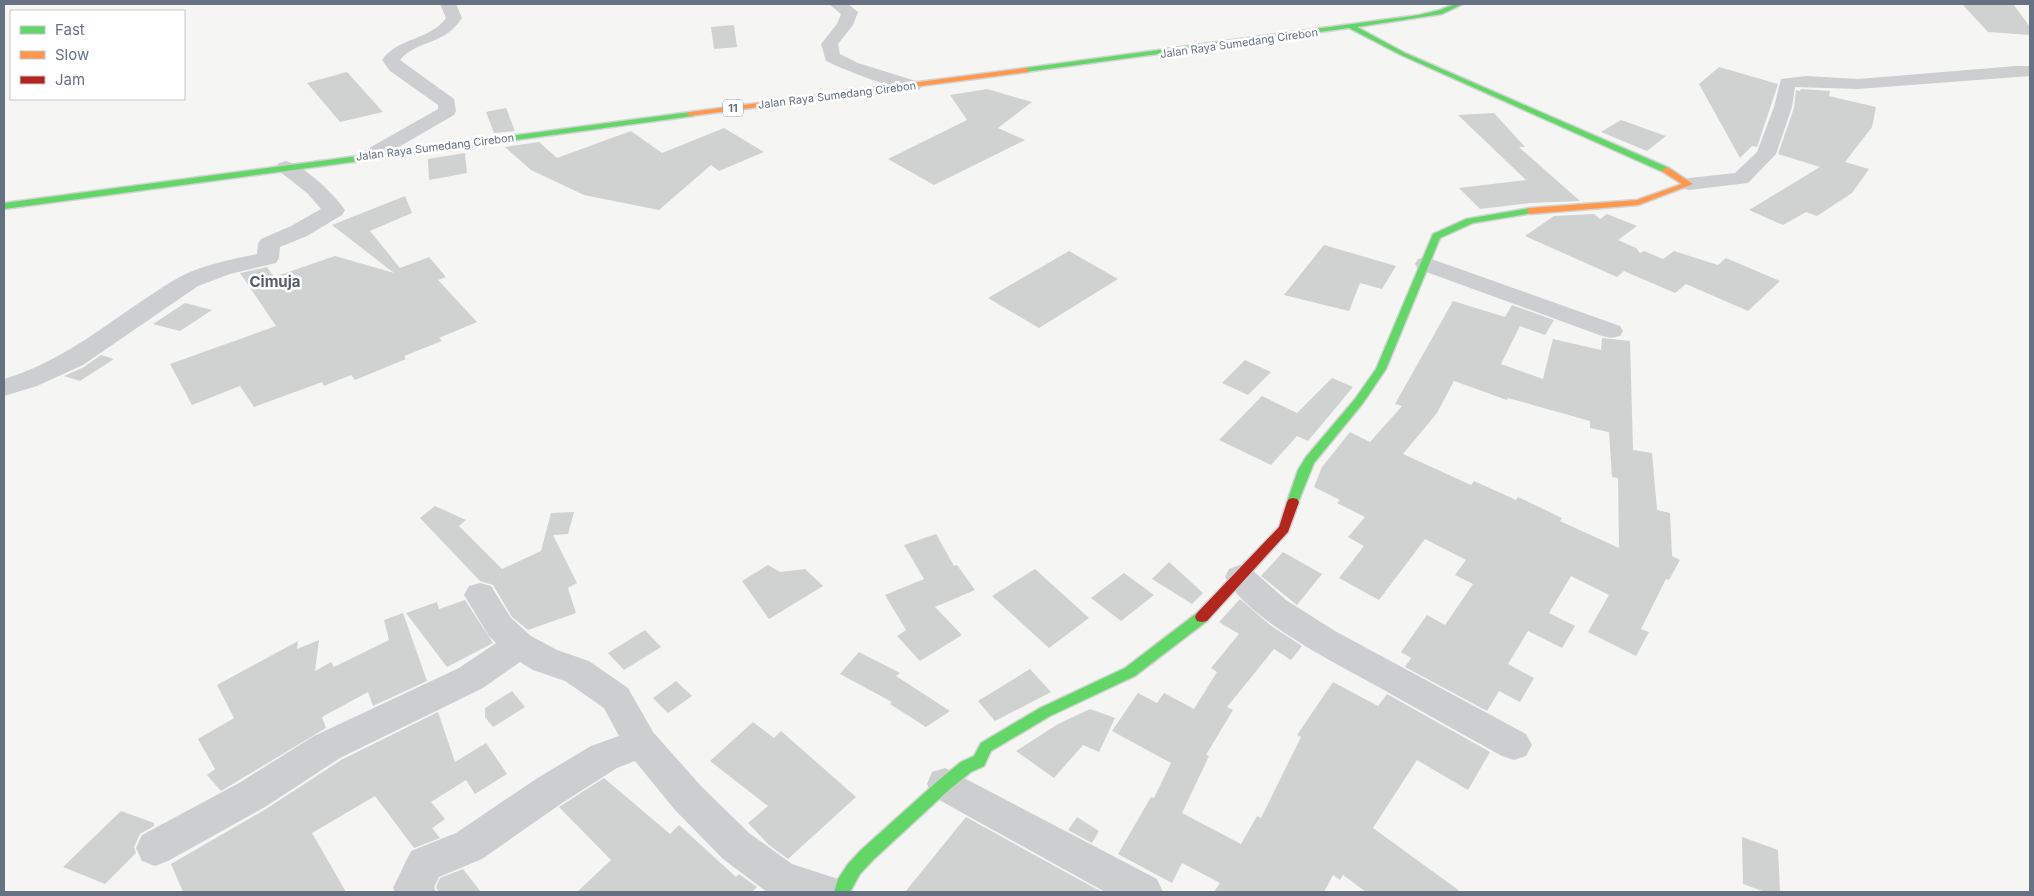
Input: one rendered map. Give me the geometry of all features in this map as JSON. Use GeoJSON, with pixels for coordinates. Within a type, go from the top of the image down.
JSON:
{"type":"FeatureCollection","features":[{"type":"Feature","properties":{"kind":"main road","name":"Jalan Raya Sumedang Cirebon"},"geometry":{"type":"LineString","coordinates":[[4,206],[371,155],[913,86],[1419,17],[1442,12],[1460,4]]}},
{"type":"Feature","properties":{"kind":"main road"},"geometry":{"type":"LineString","coordinates":[[842,892],[844,884],[867,854],[945,784],[966,767],[979,761],[986,747],[1045,712],[1130,672],[1201,618],[1284,530],[1304,470],[1310,460],[1359,400],[1381,369],[1436,236],[1450,226],[1503,215],[1634,203],[1689,184],[1685,179],[1664,168],[1403,54],[1350,26]]}},
{"type":"Feature","properties":{"kind":"street"},"geometry":{"type":"LineString","coordinates":[[371,155],[447,111],[448,103],[396,67],[391,60],[395,53],[406,46],[436,34],[451,24],[454,18],[448,4]]}},
{"type":"Feature","properties":{"kind":"street"},"geometry":{"type":"LineString","coordinates":[[837,4],[850,12],[845,25],[830,44],[832,57],[852,67],[913,86]]}},
{"type":"Feature","properties":{"kind":"street"},"geometry":{"type":"LineString","coordinates":[[1689,184],[1741,179],[1766,154],[1783,107],[1787,83],[1800,81],[1858,84],[2030,71]]}},
{"type":"Feature","properties":{"kind":"street"},"geometry":{"type":"LineString","coordinates":[[4,388],[35,378],[73,360],[179,287],[196,278],[216,270],[268,258],[269,244],[299,231],[334,210],[314,190],[286,167]]}},
{"type":"Feature","properties":{"kind":"street"},"geometry":{"type":"LineString","coordinates":[[1426,264],[1611,331]]}},
{"type":"Feature","properties":{"kind":"street"},"geometry":{"type":"LineString","coordinates":[[1240,577],[1275,609],[1322,640],[1514,745]]}},
{"type":"Feature","properties":{"kind":"street"},"geometry":{"type":"LineString","coordinates":[[480,595],[500,627],[519,645],[545,660],[577,672],[616,698],[641,743],[688,798],[736,846],[772,874],[801,890]]}},
{"type":"Feature","properties":{"kind":"street"},"geometry":{"type":"LineString","coordinates":[[155,848],[252,795],[327,747],[470,678],[519,645]]}},
{"type":"Feature","properties":{"kind":"street"},"geometry":{"type":"LineString","coordinates":[[416,892],[413,888],[425,864],[469,846],[604,757],[641,743]]}},
{"type":"Feature","properties":{"kind":"street"},"geometry":{"type":"LineString","coordinates":[[945,784],[1143,892]]}},
{"type":"Feature","properties":{"kind":"building"},"geometry":{"type":"Polygon","coordinates":[[[1962,4],[2013,4],[2030,27],[2030,35],[1988,32],[1962,4]]]}},
{"type":"Feature","properties":{"kind":"building"},"geometry":{"type":"Polygon","coordinates":[[[734,25],[737,47],[714,49],[711,27],[734,25]]]}},
{"type":"Feature","properties":{"kind":"building"},"geometry":{"type":"Polygon","coordinates":[[[1719,67],[1778,84],[1757,147],[1752,146],[1740,158],[1699,84],[1719,67]]]}},
{"type":"Feature","properties":{"kind":"building"},"geometry":{"type":"Polygon","coordinates":[[[347,72],[383,112],[340,122],[307,83],[347,72]]]}},
{"type":"Feature","properties":{"kind":"building"},"geometry":{"type":"Polygon","coordinates":[[[987,89],[1032,102],[998,128],[1025,140],[934,185],[888,159],[967,120],[950,95],[987,89]]]}},
{"type":"Feature","properties":{"kind":"building"},"geometry":{"type":"Polygon","coordinates":[[[1801,89],[1830,91],[1829,96],[1876,107],[1872,127],[1845,162],[1869,169],[1852,193],[1817,216],[1806,212],[1783,225],[1749,210],[1820,167],[1778,154],[1794,108],[1796,90],[1800,91],[1801,89]]]}},
{"type":"Feature","properties":{"kind":"building"},"geometry":{"type":"Polygon","coordinates":[[[506,108],[515,131],[494,133],[486,112],[506,108]]]}},
{"type":"Feature","properties":{"kind":"building"},"geometry":{"type":"Polygon","coordinates":[[[1494,113],[1525,147],[1519,147],[1580,201],[1531,203],[1480,209],[1459,188],[1526,180],[1458,115],[1494,113]]]}},
{"type":"Feature","properties":{"kind":"building"},"geometry":{"type":"Polygon","coordinates":[[[1621,120],[1666,136],[1647,151],[1601,132],[1621,120]]]}},
{"type":"Feature","properties":{"kind":"building"},"geometry":{"type":"Polygon","coordinates":[[[724,128],[764,152],[719,171],[711,165],[659,210],[584,195],[531,170],[505,147],[539,142],[557,158],[631,131],[662,153],[724,128]]]}},
{"type":"Feature","properties":{"kind":"building"},"geometry":{"type":"Polygon","coordinates":[[[465,153],[467,173],[429,180],[428,159],[465,153]]]}},
{"type":"Feature","properties":{"kind":"building"},"geometry":{"type":"Polygon","coordinates":[[[405,196],[412,213],[370,231],[400,268],[429,257],[446,277],[438,280],[477,322],[439,338],[442,341],[404,356],[406,359],[355,380],[351,375],[324,386],[322,382],[254,407],[240,386],[192,405],[170,364],[276,326],[240,273],[267,267],[274,277],[335,256],[394,273],[332,225],[405,196]]]}},
{"type":"Feature","properties":{"kind":"building"},"geometry":{"type":"Polygon","coordinates":[[[1594,214],[1600,219],[1607,214],[1637,226],[1618,240],[1636,248],[1640,253],[1644,251],[1663,259],[1674,251],[1718,265],[1726,258],[1780,281],[1748,311],[1686,284],[1675,293],[1624,271],[1617,277],[1525,236],[1554,216],[1594,214]]]}},
{"type":"Feature","properties":{"kind":"building"},"geometry":{"type":"Polygon","coordinates":[[[1324,245],[1396,266],[1382,289],[1360,283],[1349,311],[1284,295],[1324,245]]]}},
{"type":"Feature","properties":{"kind":"building"},"geometry":{"type":"Polygon","coordinates":[[[1069,251],[1118,279],[1039,328],[988,298],[1069,251]]]}},
{"type":"Feature","properties":{"kind":"building"},"geometry":{"type":"Polygon","coordinates":[[[1453,301],[1505,317],[1512,305],[1554,320],[1545,335],[1520,326],[1501,364],[1543,379],[1553,339],[1601,350],[1602,338],[1630,341],[1633,450],[1652,453],[1657,510],[1670,513],[1672,556],[1680,560],[1669,580],[1666,579],[1641,629],[1649,632],[1636,656],[1588,632],[1609,595],[1571,576],[1549,613],[1575,626],[1562,648],[1528,631],[1508,664],[1534,678],[1520,702],[1499,691],[1487,711],[1405,667],[1411,658],[1401,652],[1427,615],[1445,625],[1473,584],[1455,575],[1466,560],[1425,539],[1379,600],[1339,578],[1364,546],[1348,537],[1365,517],[1337,503],[1340,500],[1314,487],[1322,467],[1350,432],[1370,442],[1402,406],[1395,404],[1453,301]],[[1454,381],[1437,413],[1403,454],[1471,485],[1474,481],[1516,500],[1518,497],[1562,518],[1560,521],[1619,548],[1618,478],[1612,477],[1609,432],[1590,428],[1590,421],[1508,398],[1507,400],[1454,381]]]}},
{"type":"Feature","properties":{"kind":"building"},"geometry":{"type":"Polygon","coordinates":[[[185,303],[212,310],[180,331],[153,324],[185,303]]]}},
{"type":"Feature","properties":{"kind":"building"},"geometry":{"type":"Polygon","coordinates":[[[101,355],[114,359],[80,381],[64,376],[84,367],[101,355]]]}},
{"type":"Feature","properties":{"kind":"building"},"geometry":{"type":"Polygon","coordinates":[[[1245,360],[1271,372],[1248,395],[1222,383],[1245,360]]]}},
{"type":"Feature","properties":{"kind":"building"},"geometry":{"type":"Polygon","coordinates":[[[1332,378],[1353,387],[1308,441],[1297,436],[1271,465],[1219,440],[1262,396],[1297,413],[1332,378]]]}},
{"type":"Feature","properties":{"kind":"building"},"geometry":{"type":"Polygon","coordinates":[[[435,506],[466,520],[459,526],[502,569],[541,551],[551,513],[574,512],[568,534],[553,535],[577,583],[568,588],[576,613],[528,630],[512,617],[493,585],[480,581],[420,518],[435,506]]]}},
{"type":"Feature","properties":{"kind":"building"},"geometry":{"type":"Polygon","coordinates":[[[936,534],[954,566],[957,565],[975,590],[935,607],[962,635],[920,661],[897,636],[906,630],[885,595],[924,579],[904,545],[936,534]]]}},
{"type":"Feature","properties":{"kind":"building"},"geometry":{"type":"Polygon","coordinates":[[[1283,552],[1322,574],[1297,605],[1261,576],[1283,552]]]}},
{"type":"Feature","properties":{"kind":"building"},"geometry":{"type":"Polygon","coordinates":[[[1169,562],[1203,593],[1192,604],[1152,579],[1169,562]]]}},
{"type":"Feature","properties":{"kind":"building"},"geometry":{"type":"Polygon","coordinates":[[[768,565],[780,572],[805,569],[823,586],[769,619],[742,581],[768,565]]]}},
{"type":"Feature","properties":{"kind":"building"},"geometry":{"type":"Polygon","coordinates":[[[1035,569],[1089,618],[1049,648],[992,596],[1035,569]]]}},
{"type":"Feature","properties":{"kind":"building"},"geometry":{"type":"Polygon","coordinates":[[[1124,573],[1154,595],[1121,621],[1091,598],[1124,573]]]}},
{"type":"Feature","properties":{"kind":"building"},"geometry":{"type":"Polygon","coordinates":[[[1240,599],[1270,625],[1302,646],[1291,660],[1274,649],[1227,707],[1233,710],[1206,755],[1209,756],[1182,813],[1241,844],[1257,816],[1261,818],[1301,737],[1297,735],[1333,682],[1378,706],[1387,694],[1490,752],[1468,790],[1417,760],[1373,828],[1461,892],[1366,892],[1343,875],[1340,880],[1333,875],[1324,892],[1214,892],[1220,883],[1182,863],[1172,883],[1118,854],[1151,797],[1154,798],[1171,763],[1112,731],[1138,693],[1157,703],[1164,693],[1194,709],[1217,672],[1211,668],[1239,634],[1219,622],[1240,599]]]}},
{"type":"Feature","properties":{"kind":"building"},"geometry":{"type":"Polygon","coordinates":[[[465,600],[493,643],[447,667],[406,613],[437,602],[439,609],[465,600]]]}},
{"type":"Feature","properties":{"kind":"building"},"geometry":{"type":"Polygon","coordinates":[[[403,613],[427,681],[373,706],[368,692],[322,717],[326,728],[221,791],[207,775],[215,769],[198,739],[234,718],[217,685],[298,641],[297,649],[319,640],[315,671],[331,662],[334,667],[389,640],[384,620],[403,613]]]}},
{"type":"Feature","properties":{"kind":"building"},"geometry":{"type":"Polygon","coordinates":[[[645,630],[661,647],[624,670],[608,653],[645,630]]]}},
{"type":"Feature","properties":{"kind":"building"},"geometry":{"type":"Polygon","coordinates":[[[859,652],[900,673],[896,676],[950,711],[926,727],[890,704],[892,702],[840,674],[859,652]]]}},
{"type":"Feature","properties":{"kind":"building"},"geometry":{"type":"Polygon","coordinates":[[[1030,669],[1051,692],[995,721],[978,701],[1030,669]]]}},
{"type":"Feature","properties":{"kind":"building"},"geometry":{"type":"Polygon","coordinates":[[[676,681],[692,696],[668,713],[653,698],[676,681]]]}},
{"type":"Feature","properties":{"kind":"building"},"geometry":{"type":"Polygon","coordinates":[[[512,691],[525,707],[493,727],[485,717],[485,708],[512,691]]]}},
{"type":"Feature","properties":{"kind":"building"},"geometry":{"type":"Polygon","coordinates":[[[1090,709],[1115,718],[1099,752],[1083,745],[1054,778],[1016,751],[1058,724],[1090,709]]]}},
{"type":"Feature","properties":{"kind":"building"},"geometry":{"type":"Polygon","coordinates":[[[438,712],[455,762],[486,743],[507,774],[475,794],[466,780],[431,802],[445,819],[432,828],[440,838],[414,848],[375,796],[312,833],[346,892],[183,892],[171,864],[266,809],[341,760],[438,712]]]}},
{"type":"Feature","properties":{"kind":"building"},"geometry":{"type":"Polygon","coordinates":[[[753,722],[774,738],[781,731],[856,797],[788,859],[769,845],[748,823],[768,806],[710,761],[753,722]]]}},
{"type":"Feature","properties":{"kind":"building"},"geometry":{"type":"Polygon","coordinates":[[[604,778],[670,834],[679,825],[736,877],[739,874],[757,887],[754,892],[577,892],[611,860],[559,807],[604,778]]]}},
{"type":"Feature","properties":{"kind":"building"},"geometry":{"type":"Polygon","coordinates":[[[121,811],[154,823],[154,826],[140,834],[134,847],[136,853],[105,884],[63,867],[121,811]]]}},
{"type":"Feature","properties":{"kind":"building"},"geometry":{"type":"Polygon","coordinates":[[[966,817],[1069,874],[1102,892],[905,892],[966,817]]]}},
{"type":"Feature","properties":{"kind":"building"},"geometry":{"type":"Polygon","coordinates":[[[1077,817],[1099,831],[1092,843],[1068,830],[1077,817]]]}},
{"type":"Feature","properties":{"kind":"building"},"geometry":{"type":"Polygon","coordinates":[[[1742,837],[1778,850],[1780,892],[1765,892],[1743,884],[1742,837]]]}},
{"type":"Feature","properties":{"kind":"building"},"geometry":{"type":"Polygon","coordinates":[[[463,869],[481,892],[438,892],[436,887],[440,878],[463,869]]]}},
{"type":"Feature","properties":{"kind":"traffic: fast"},"geometry":{"type":"LineString","coordinates":[[1025,70],[1419,17],[1442,12],[1460,4]]}},
{"type":"Feature","properties":{"kind":"traffic: fast"},"geometry":{"type":"LineString","coordinates":[[1350,26],[1403,54],[1666,170]]}},
{"type":"Feature","properties":{"kind":"traffic: fast"},"geometry":{"type":"LineString","coordinates":[[4,206],[690,114]]}},
{"type":"Feature","properties":{"kind":"traffic: fast"},"geometry":{"type":"LineString","coordinates":[[1293,502],[1304,470],[1310,460],[1359,401],[1381,369],[1436,236],[1470,221],[1530,211]]}},
{"type":"Feature","properties":{"kind":"traffic: fast"},"geometry":{"type":"LineString","coordinates":[[842,892],[844,884],[854,869],[867,855],[945,784],[966,767],[979,761],[986,747],[1045,712],[1130,672],[1202,617]]}},
{"type":"Feature","properties":{"kind":"traffic: slow"},"geometry":{"type":"LineString","coordinates":[[690,114],[1025,70]]}},
{"type":"Feature","properties":{"kind":"traffic: slow"},"geometry":{"type":"LineString","coordinates":[[1530,211],[1638,202],[1689,184],[1666,170]]}},
{"type":"Feature","properties":{"kind":"traffic: jam"},"geometry":{"type":"LineString","coordinates":[[1202,617],[1284,529],[1293,502]]}},
{"type":"Feature","properties":{"kind":"district","name":"Cimuja"},"geometry":{"type":"Point","coordinates":[275,282]}}]}
